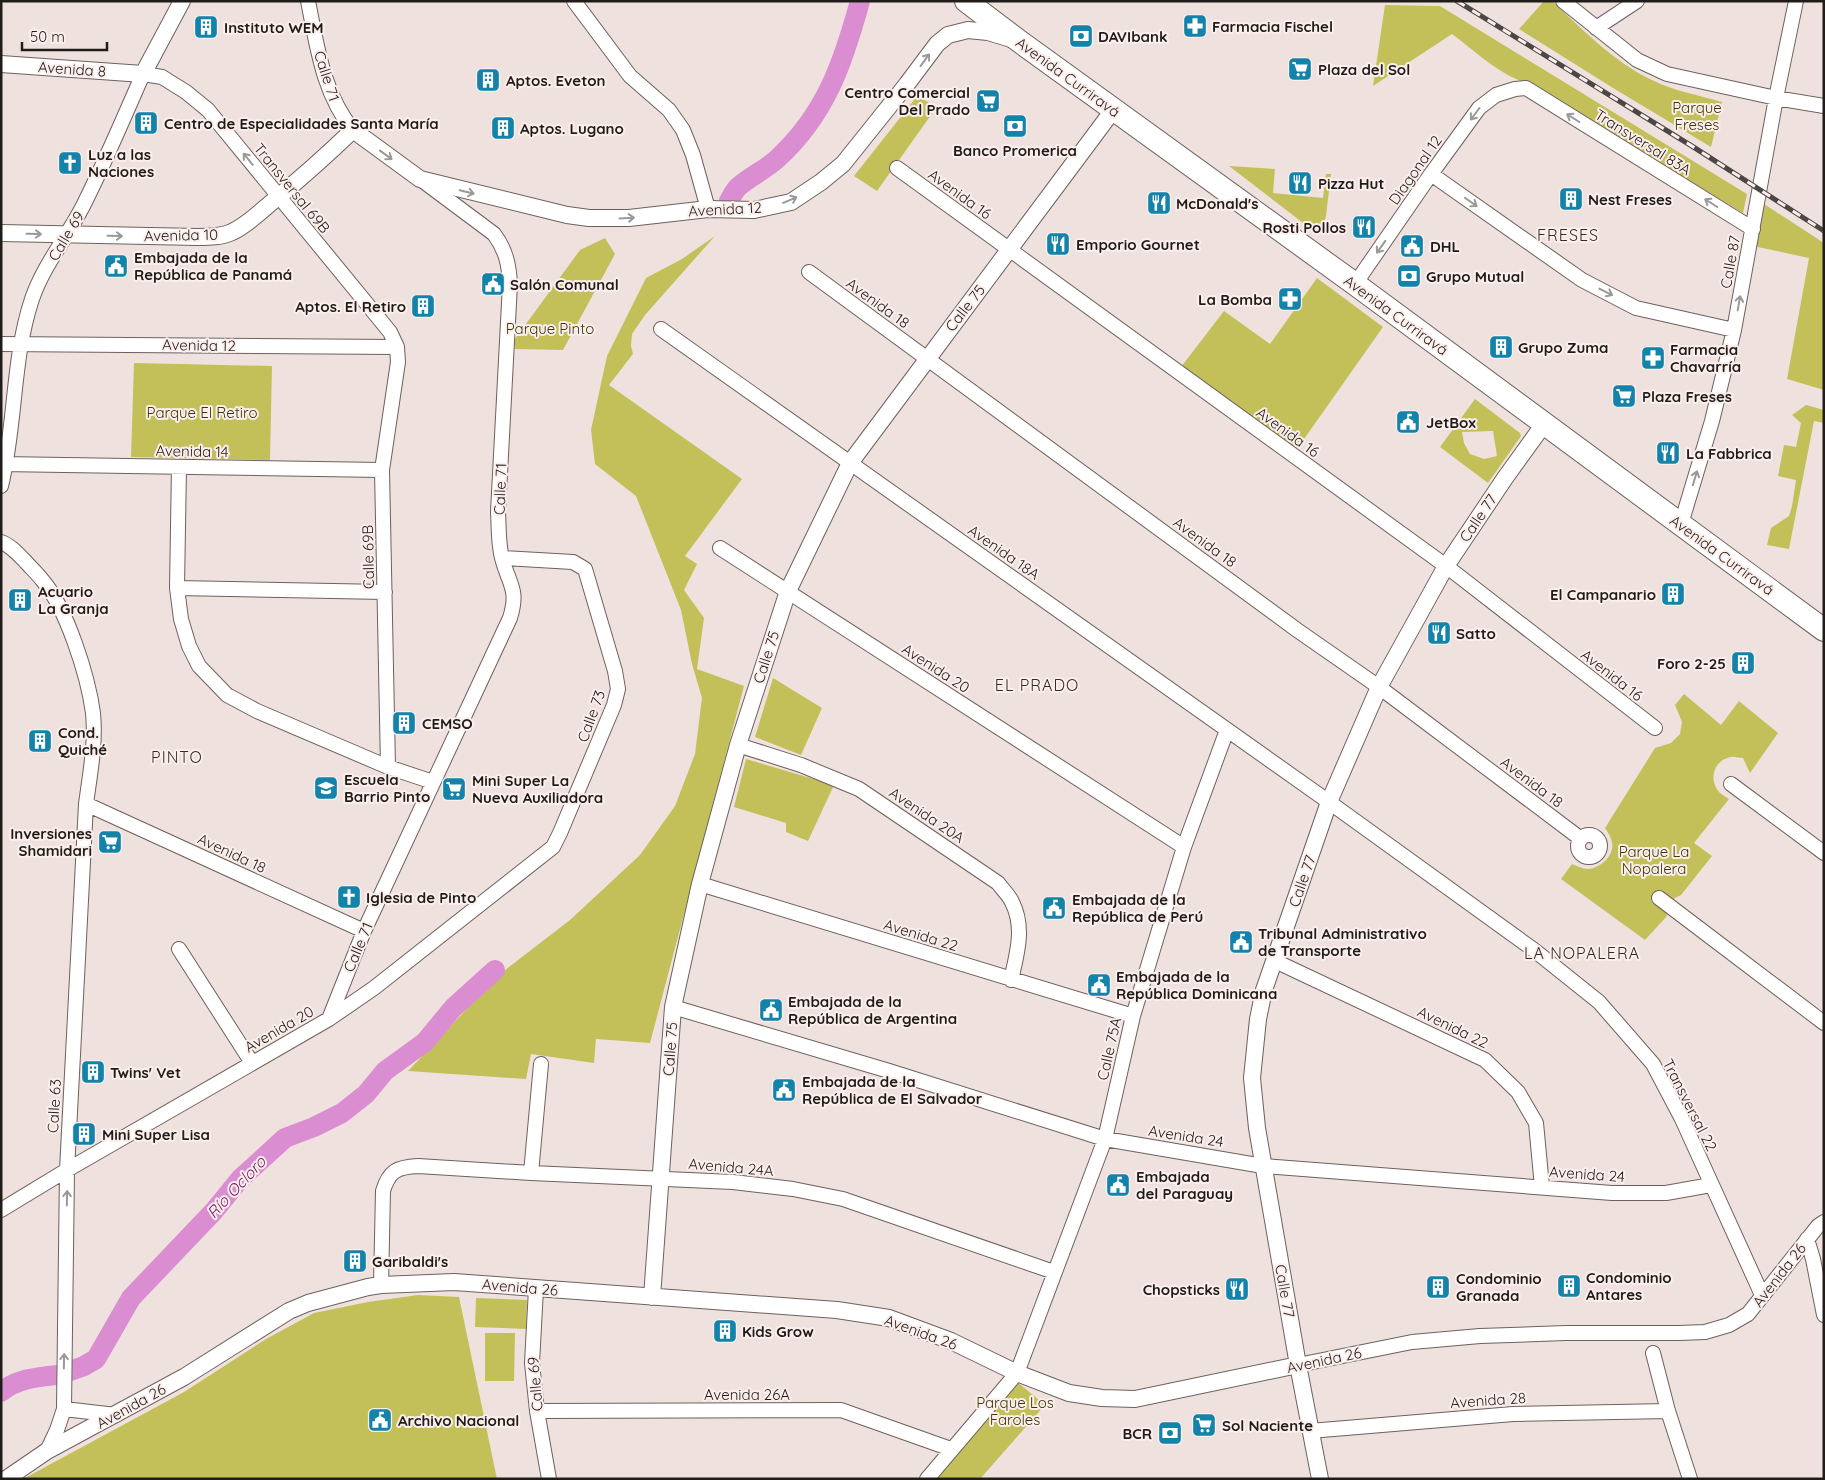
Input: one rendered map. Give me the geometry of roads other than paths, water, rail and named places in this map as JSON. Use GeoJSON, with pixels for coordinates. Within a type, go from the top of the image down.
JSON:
{"type":"FeatureCollection","features":[{"type":"Feature","properties":{"kind":"highway","name":"Avenida Curriravá"},"geometry":{"type":"LineString","coordinates":[[966,1],[1019,42],[1355,284],[1824,630]]}},
{"type":"Feature","properties":{"kind":"street","name":"Calle 69"},"geometry":{"type":"LineString","coordinates":[[1,486],[21,344],[32,299],[41,277],[89,196],[143,74],[182,1]]}},
{"type":"Feature","properties":{"kind":"street","name":"Calle 71"},"geometry":{"type":"LineString","coordinates":[[308,1],[329,91],[336,107],[353,130],[484,226],[501,244],[506,255],[510,284],[498,512],[502,558],[514,592],[514,604],[510,618],[364,931],[329,1018]]}},
{"type":"Feature","properties":{"kind":"street"},"geometry":{"type":"LineString","coordinates":[[574,1],[630,76],[669,110],[684,130],[708,209]]}},
{"type":"Feature","properties":{"kind":"street"},"geometry":{"type":"LineString","coordinates":[[1563,1],[1637,60],[1667,74],[1776,98],[1824,106]]}},
{"type":"Feature","properties":{"kind":"street"},"geometry":{"type":"LineString","coordinates":[[1596,28],[1637,1]]}},
{"type":"Feature","properties":{"kind":"street","name":"Calle 87"},"geometry":{"type":"LineString","coordinates":[[1681,524],[1712,421],[1734,330],[1776,98],[1796,1]]}},
{"type":"Feature","properties":{"kind":"street","name":"Avenida 12"},"geometry":{"type":"LineString","coordinates":[[420,179],[493,198],[567,215],[589,218],[630,218],[708,209],[754,210],[791,202],[821,182],[843,164],[937,44],[948,35],[968,30],[988,32],[1019,42]]}},
{"type":"Feature","properties":{"kind":"street","name":"Avenida 8"},"geometry":{"type":"LineString","coordinates":[[1,64],[143,74]]}},
{"type":"Feature","properties":{"kind":"street","name":"Transversal 69B"},"geometry":{"type":"LineString","coordinates":[[143,74],[162,77],[186,92],[208,110],[390,332],[396,347]]}},
{"type":"Feature","properties":{"kind":"street","name":"Transversal 83A"},"geometry":{"type":"LineString","coordinates":[[1515,89],[1526,88],[1752,229]]}},
{"type":"Feature","properties":{"kind":"street","name":"Diagonal 12"},"geometry":{"type":"LineString","coordinates":[[1355,284],[1479,108],[1496,95],[1515,89]]}},
{"type":"Feature","properties":{"kind":"street","name":"Calle 75"},"geometry":{"type":"LineString","coordinates":[[652,1297],[659,1178],[673,1007],[700,884],[738,745],[788,591],[850,463],[1114,109]]}},
{"type":"Feature","properties":{"kind":"street","name":"Avenida 10"},"geometry":{"type":"LineString","coordinates":[[1,233],[216,236],[230,233],[247,223],[322,160],[353,130]]}},
{"type":"Feature","properties":{"kind":"street","name":"Avenida 16"},"geometry":{"type":"LineString","coordinates":[[897,168],[1446,566],[1655,728]]}},
{"type":"Feature","properties":{"kind":"street"},"geometry":{"type":"LineString","coordinates":[[1431,174],[1582,280],[1636,308],[1734,330]]}},
{"type":"Feature","properties":{"kind":"street","name":"Avenida 18"},"geometry":{"type":"LineString","coordinates":[[809,272],[1297,630],[1379,687],[1581,839]]}},
{"type":"Feature","properties":{"kind":"street","name":"Avenida 18A"},"geometry":{"type":"LineString","coordinates":[[661,328],[1329,802]]}},
{"type":"Feature","properties":{"kind":"street","name":"Avenida 12"},"geometry":{"type":"LineString","coordinates":[[1,344],[396,347]]}},
{"type":"Feature","properties":{"kind":"street","name":"Calle 69B"},"geometry":{"type":"LineString","coordinates":[[388,767],[382,470],[398,362],[396,347]]}},
{"type":"Feature","properties":{"kind":"street","name":"Calle 77"},"geometry":{"type":"LineString","coordinates":[[1320,1479],[1298,1365],[1257,1128],[1252,1078],[1258,1019],[1264,990],[1329,802],[1379,687],[1446,566],[1544,424]]}},
{"type":"Feature","properties":{"kind":"street","name":"Avenida 14"},"geometry":{"type":"LineString","coordinates":[[4,464],[382,470]]}},
{"type":"Feature","properties":{"kind":"street"},"geometry":{"type":"LineString","coordinates":[[179,467],[177,588],[181,619],[189,646],[209,678],[227,695],[257,711],[388,767],[433,782]]}},
{"type":"Feature","properties":{"kind":"street","name":"Calle 63"},"geometry":{"type":"LineString","coordinates":[[1,542],[20,556],[44,582],[61,609],[72,636],[93,713],[93,748],[86,804],[67,1170],[64,1409],[47,1451]]}},
{"type":"Feature","properties":{"kind":"street","name":"Avenida 20"},"geometry":{"type":"LineString","coordinates":[[720,548],[1184,847]]}},
{"type":"Feature","properties":{"kind":"street","name":"Calle 73"},"geometry":{"type":"LineString","coordinates":[[502,558],[565,561],[579,564],[585,569],[589,577],[615,671],[618,689],[611,714],[553,847]]}},
{"type":"Feature","properties":{"kind":"street"},"geometry":{"type":"LineString","coordinates":[[177,588],[385,592]]}},
{"type":"Feature","properties":{"kind":"street","name":"Calle 75A"},"geometry":{"type":"LineString","coordinates":[[1017,1373],[1105,1139],[1133,1016],[1184,847],[1227,730]]}},
{"type":"Feature","properties":{"kind":"street","name":"Avenida 20A"},"geometry":{"type":"LineString","coordinates":[[738,745],[801,765],[859,789],[998,883],[1012,902],[1020,931],[1018,951],[1011,980]]}},
{"type":"Feature","properties":{"kind":"street"},"geometry":{"type":"LineString","coordinates":[[1731,784],[1824,854]]}},
{"type":"Feature","properties":{"kind":"street","name":"Transversal 22"},"geometry":{"type":"LineString","coordinates":[[1329,802],[1534,950],[1599,1002],[1653,1064],[1682,1119],[1762,1294]]}},
{"type":"Feature","properties":{"kind":"street","name":"Avenida 18"},"geometry":{"type":"LineString","coordinates":[[86,804],[364,931]]}},
{"type":"Feature","properties":{"kind":"street","name":"Avenida 20"},"geometry":{"type":"LineString","coordinates":[[1,1210],[329,1018],[374,988],[553,847]]}},
{"type":"Feature","properties":{"kind":"street","name":"Avenida 22"},"geometry":{"type":"LineString","coordinates":[[700,884],[1133,1016]]}},
{"type":"Feature","properties":{"kind":"street"},"geometry":{"type":"LineString","coordinates":[[1659,898],[1824,1023]]}},
{"type":"Feature","properties":{"kind":"street"},"geometry":{"type":"LineString","coordinates":[[179,949],[252,1063]]}},
{"type":"Feature","properties":{"kind":"street","name":"Avenida 22"},"geometry":{"type":"LineString","coordinates":[[1275,961],[1485,1060],[1518,1092],[1536,1123],[1542,1187]]}},
{"type":"Feature","properties":{"kind":"street","name":"Avenida 24"},"geometry":{"type":"LineString","coordinates":[[673,1007],[889,1071],[1105,1139],[1263,1166],[1612,1194],[1666,1194],[1711,1185]]}},
{"type":"Feature","properties":{"kind":"street"},"geometry":{"type":"LineString","coordinates":[[531,1173],[541,1064]]}},
{"type":"Feature","properties":{"kind":"street","name":"Avenida 24A"},"geometry":{"type":"LineString","coordinates":[[382,1285],[384,1191],[387,1179],[394,1171],[406,1166],[733,1182],[776,1187],[843,1199],[1054,1272]]}},
{"type":"Feature","properties":{"kind":"street","name":"Avenida 26"},"geometry":{"type":"LineString","coordinates":[[6,1479],[47,1451],[184,1377],[289,1311],[342,1293],[382,1285],[454,1282],[837,1310],[889,1318],[951,1341],[1017,1373],[1069,1393],[1102,1398],[1135,1399],[1412,1342],[1480,1336],[1705,1332],[1729,1325],[1748,1314],[1762,1294],[1821,1224],[1824,1211]]}},
{"type":"Feature","properties":{"kind":"street"},"geometry":{"type":"LineString","coordinates":[[1807,1239],[1824,1315]]}},
{"type":"Feature","properties":{"kind":"street","name":"Calle 69"},"geometry":{"type":"LineString","coordinates":[[536,1289],[532,1363],[537,1411],[549,1479]]}},
{"type":"Feature","properties":{"kind":"street"},"geometry":{"type":"LineString","coordinates":[[1653,1353],[1668,1412],[1690,1479]]}},
{"type":"Feature","properties":{"kind":"street"},"geometry":{"type":"LineString","coordinates":[[927,1479],[1017,1373]]}},
{"type":"Feature","properties":{"kind":"street"},"geometry":{"type":"LineString","coordinates":[[64,1409],[116,1415]]}},
{"type":"Feature","properties":{"kind":"street","name":"Avenida 26A"},"geometry":{"type":"LineString","coordinates":[[537,1411],[841,1410],[951,1449]]}},
{"type":"Feature","properties":{"kind":"street","name":"Avenida 28"},"geometry":{"type":"LineString","coordinates":[[1310,1431],[1513,1414],[1668,1412]]}},
{"type":"Feature","properties":{"kind":"waterway","name":"Río Ocloro"},"geometry":{"type":"LineString","coordinates":[[729,201],[737,188],[777,159],[794,142],[820,106],[847,46],[860,1]]}},
{"type":"Feature","properties":{"kind":"waterway","name":"Río Ocloro"},"geometry":{"type":"LineString","coordinates":[[70,1371],[96,1359],[131,1298],[214,1211],[240,1179],[285,1138],[314,1127],[342,1113],[366,1094],[385,1071],[425,1042],[453,1008],[495,970]]}},
{"type":"Feature","properties":{"kind":"waterway","name":"Río Ocloro"},"geometry":{"type":"LineString","coordinates":[[1,1392],[20,1381],[57,1375]]}},
{"type":"Feature","properties":{"kind":"railway"},"geometry":{"type":"LineString","coordinates":[[1457,1],[1695,148],[1824,231]]}},
{"type":"Feature","properties":{"kind":"place","name":"Farmacia Fischel"},"geometry":{"type":"Point","coordinates":[1195,26]}},
{"type":"Feature","properties":{"kind":"place","name":"Instituto WEM"},"geometry":{"type":"Point","coordinates":[206,27]}},
{"type":"Feature","properties":{"kind":"place","name":"DAVIbank"},"geometry":{"type":"Point","coordinates":[1081,36]}},
{"type":"Feature","properties":{"kind":"place","name":"Plaza del Sol"},"geometry":{"type":"Point","coordinates":[1300,69]}},
{"type":"Feature","properties":{"kind":"place","name":"Aptos. Eveton"},"geometry":{"type":"Point","coordinates":[488,80]}},
{"type":"Feature","properties":{"kind":"place","name":"Centro Comercial Del Prado"},"geometry":{"type":"Point","coordinates":[988,101]}},
{"type":"Feature","properties":{"kind":"place","name":"Centro de Especialidades Santa María"},"geometry":{"type":"Point","coordinates":[146,123]}},
{"type":"Feature","properties":{"kind":"place","name":"Banco Promerica"},"geometry":{"type":"Point","coordinates":[1015,126]}},
{"type":"Feature","properties":{"kind":"place","name":"Aptos. Lugano"},"geometry":{"type":"Point","coordinates":[503,128]}},
{"type":"Feature","properties":{"kind":"place","name":"Luz a las Naciones"},"geometry":{"type":"Point","coordinates":[70,163]}},
{"type":"Feature","properties":{"kind":"place","name":"Pizza Hut"},"geometry":{"type":"Point","coordinates":[1300,183]}},
{"type":"Feature","properties":{"kind":"place","name":"Nest Freses"},"geometry":{"type":"Point","coordinates":[1571,199]}},
{"type":"Feature","properties":{"kind":"place","name":"McDonald's"},"geometry":{"type":"Point","coordinates":[1159,203]}},
{"type":"Feature","properties":{"kind":"place","name":"Rosti Pollos"},"geometry":{"type":"Point","coordinates":[1364,227]}},
{"type":"Feature","properties":{"kind":"place","name":"Emporio Gournet"},"geometry":{"type":"Point","coordinates":[1058,244]}},
{"type":"Feature","properties":{"kind":"place","name":"DHL"},"geometry":{"type":"Point","coordinates":[1412,246]}},
{"type":"Feature","properties":{"kind":"place","name":"Embajada de la República de Panamá"},"geometry":{"type":"Point","coordinates":[116,266]}},
{"type":"Feature","properties":{"kind":"place","name":"Grupo Mutual"},"geometry":{"type":"Point","coordinates":[1409,276]}},
{"type":"Feature","properties":{"kind":"place","name":"Salón Comunal"},"geometry":{"type":"Point","coordinates":[493,284]}},
{"type":"Feature","properties":{"kind":"place","name":"La Bomba"},"geometry":{"type":"Point","coordinates":[1290,299]}},
{"type":"Feature","properties":{"kind":"place","name":"Aptos. El Retiro"},"geometry":{"type":"Point","coordinates":[423,306]}},
{"type":"Feature","properties":{"kind":"place","name":"Grupo Zuma"},"geometry":{"type":"Point","coordinates":[1501,347]}},
{"type":"Feature","properties":{"kind":"place","name":"Farmacia Chavarría"},"geometry":{"type":"Point","coordinates":[1653,358]}},
{"type":"Feature","properties":{"kind":"place","name":"Plaza Freses"},"geometry":{"type":"Point","coordinates":[1624,396]}},
{"type":"Feature","properties":{"kind":"place","name":"JetBox"},"geometry":{"type":"Point","coordinates":[1408,422]}},
{"type":"Feature","properties":{"kind":"place","name":"La Fabbrica"},"geometry":{"type":"Point","coordinates":[1668,453]}},
{"type":"Feature","properties":{"kind":"place","name":"El Campanario"},"geometry":{"type":"Point","coordinates":[1673,594]}},
{"type":"Feature","properties":{"kind":"place","name":"Acuario La Granja"},"geometry":{"type":"Point","coordinates":[20,600]}},
{"type":"Feature","properties":{"kind":"place","name":"Satto"},"geometry":{"type":"Point","coordinates":[1439,633]}},
{"type":"Feature","properties":{"kind":"place","name":"Foro 2-25"},"geometry":{"type":"Point","coordinates":[1743,663]}},
{"type":"Feature","properties":{"kind":"place","name":"CEMSO"},"geometry":{"type":"Point","coordinates":[404,723]}},
{"type":"Feature","properties":{"kind":"place","name":"Cond. Quiché"},"geometry":{"type":"Point","coordinates":[40,741]}},
{"type":"Feature","properties":{"kind":"place","name":"Escuela Barrio Pinto"},"geometry":{"type":"Point","coordinates":[326,788]}},
{"type":"Feature","properties":{"kind":"place","name":"Mini Super La Nueva Auxiliadora"},"geometry":{"type":"Point","coordinates":[454,789]}},
{"type":"Feature","properties":{"kind":"place","name":"Inversiones Shamidari"},"geometry":{"type":"Point","coordinates":[110,842]}},
{"type":"Feature","properties":{"kind":"place","name":"Iglesia de Pinto"},"geometry":{"type":"Point","coordinates":[349,897]}},
{"type":"Feature","properties":{"kind":"place","name":"Embajada de la República de Perú"},"geometry":{"type":"Point","coordinates":[1054,908]}},
{"type":"Feature","properties":{"kind":"place","name":"Tribunal Administrativo de Transporte"},"geometry":{"type":"Point","coordinates":[1241,942]}},
{"type":"Feature","properties":{"kind":"place","name":"Embajada de la República Dominicana"},"geometry":{"type":"Point","coordinates":[1099,985]}},
{"type":"Feature","properties":{"kind":"place","name":"Embajada de la República de Argentina"},"geometry":{"type":"Point","coordinates":[771,1010]}},
{"type":"Feature","properties":{"kind":"place","name":"Twins' Vet"},"geometry":{"type":"Point","coordinates":[93,1072]}},
{"type":"Feature","properties":{"kind":"place","name":"Embajada de la República de El Salvador"},"geometry":{"type":"Point","coordinates":[784,1090]}},
{"type":"Feature","properties":{"kind":"place","name":"Mini Super Lisa"},"geometry":{"type":"Point","coordinates":[84,1134]}},
{"type":"Feature","properties":{"kind":"place","name":"Embajada del Paraguay"},"geometry":{"type":"Point","coordinates":[1118,1185]}},
{"type":"Feature","properties":{"kind":"place","name":"Garibaldi's"},"geometry":{"type":"Point","coordinates":[355,1261]}},
{"type":"Feature","properties":{"kind":"place","name":"Condominio Antares"},"geometry":{"type":"Point","coordinates":[1569,1286]}},
{"type":"Feature","properties":{"kind":"place","name":"Condominio Granada"},"geometry":{"type":"Point","coordinates":[1438,1287]}},
{"type":"Feature","properties":{"kind":"place","name":"Chopsticks"},"geometry":{"type":"Point","coordinates":[1237,1289]}},
{"type":"Feature","properties":{"kind":"place","name":"Kids Grow"},"geometry":{"type":"Point","coordinates":[725,1331]}},
{"type":"Feature","properties":{"kind":"place","name":"Archivo Nacional"},"geometry":{"type":"Point","coordinates":[380,1420]}},
{"type":"Feature","properties":{"kind":"place","name":"Sol Naciente"},"geometry":{"type":"Point","coordinates":[1204,1425]}},
{"type":"Feature","properties":{"kind":"place","name":"BCR"},"geometry":{"type":"Point","coordinates":[1170,1433]}},
{"type":"Feature","properties":{"kind":"district","name":"FRESES"},"geometry":{"type":"Point","coordinates":[1568,235]}},
{"type":"Feature","properties":{"kind":"district","name":"EL PRADO"},"geometry":{"type":"Point","coordinates":[1037,685]}},
{"type":"Feature","properties":{"kind":"district","name":"PINTO"},"geometry":{"type":"Point","coordinates":[177,757]}},
{"type":"Feature","properties":{"kind":"district","name":"LA NOPALERA"},"geometry":{"type":"Point","coordinates":[1582,953]}},
{"type":"Feature","properties":{"kind":"park label","name":"Parque Freses"},"geometry":{"type":"Point","coordinates":[1697,116]}},
{"type":"Feature","properties":{"kind":"park label","name":"Parque Pinto"},"geometry":{"type":"Point","coordinates":[550,328]}},
{"type":"Feature","properties":{"kind":"park label","name":"Parque El Retiro"},"geometry":{"type":"Point","coordinates":[202,412]}},
{"type":"Feature","properties":{"kind":"park label","name":"Parque La Nopalera"},"geometry":{"type":"Point","coordinates":[1654,860]}},
{"type":"Feature","properties":{"kind":"park label","name":"Parque Los Faroles"},"geometry":{"type":"Point","coordinates":[1015,1410]}}]}
